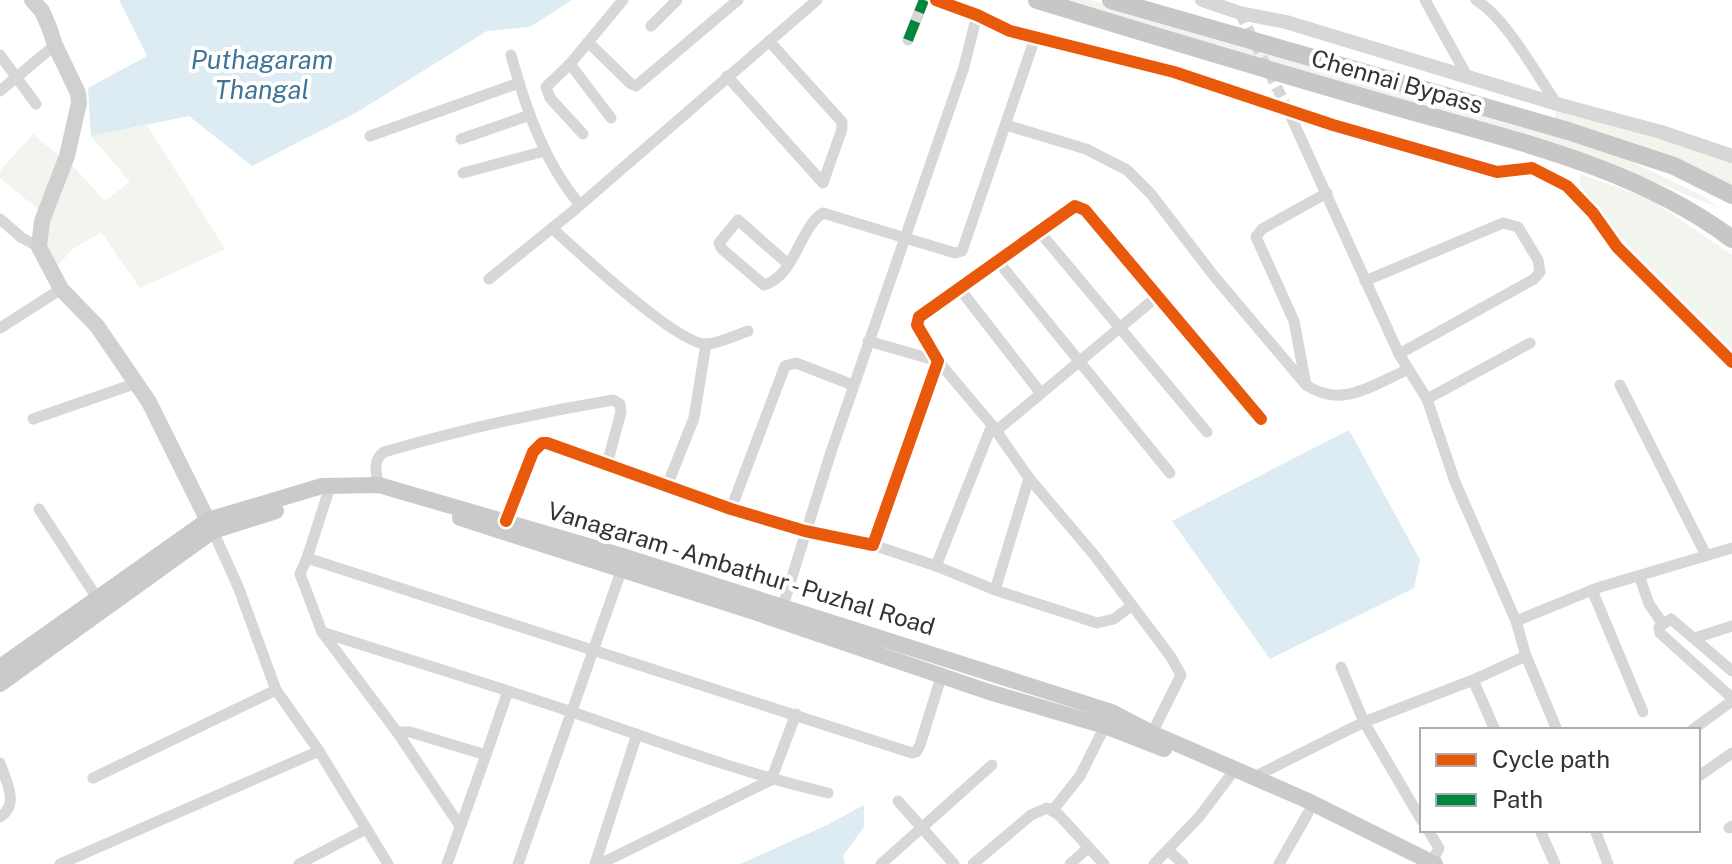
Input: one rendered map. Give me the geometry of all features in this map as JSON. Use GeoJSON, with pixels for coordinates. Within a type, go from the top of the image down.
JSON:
{"type":"FeatureCollection","features":[{"type":"Feature","properties":{"kind":"highway","name":"Chennai Bypass"},"geometry":{"type":"LineString","coordinates":[[1037,0],[1553,152],[1658,192],[1700,215],[1732,239]]}},
{"type":"Feature","properties":{"kind":"highway","name":"Chennai Bypass"},"geometry":{"type":"LineString","coordinates":[[1111,0],[1568,131],[1674,166],[1732,195]]}},
{"type":"Feature","properties":{"kind":"main road"},"geometry":{"type":"LineString","coordinates":[[0,684],[211,526],[149,402],[97,326],[61,289],[39,247],[42,221],[67,156],[79,103],[78,93],[42,11],[32,0]]}},
{"type":"Feature","properties":{"kind":"main road","name":"Vanagaram - Ambathur - Puzhal Road"},"geometry":{"type":"LineString","coordinates":[[0,667],[97,598],[211,526],[325,490],[379,485],[506,521],[781,613],[1112,712],[1432,863]]}},
{"type":"Feature","properties":{"kind":"main road"},"geometry":{"type":"LineString","coordinates":[[325,490],[374,493],[624,563]]}},
{"type":"Feature","properties":{"kind":"main road"},"geometry":{"type":"LineString","coordinates":[[781,613],[989,692],[1105,726],[1234,772],[1308,813],[1412,864]]}},
{"type":"Feature","properties":{"kind":"street"},"geometry":{"type":"LineString","coordinates":[[583,134],[546,90],[623,0]]}},
{"type":"Feature","properties":{"kind":"street"},"geometry":{"type":"LineString","coordinates":[[651,26],[677,0]]}},
{"type":"Feature","properties":{"kind":"street"},"geometry":{"type":"LineString","coordinates":[[588,42],[636,86],[738,0]]}},
{"type":"Feature","properties":{"kind":"street"},"geometry":{"type":"LineString","coordinates":[[489,279],[580,205],[817,0]]}},
{"type":"Feature","properties":{"kind":"street"},"geometry":{"type":"LineString","coordinates":[[908,40],[924,0]]}},
{"type":"Feature","properties":{"kind":"street"},"geometry":{"type":"LineString","coordinates":[[936,0],[1010,31],[1174,72],[1333,125],[1497,172],[1532,168],[1567,186],[1593,213],[1617,247],[1732,362]]}},
{"type":"Feature","properties":{"kind":"street"},"geometry":{"type":"LineString","coordinates":[[1202,0],[1238,7],[1557,104],[1661,132],[1732,156]]}},
{"type":"Feature","properties":{"kind":"street"},"geometry":{"type":"LineString","coordinates":[[1425,0],[1467,76]]}},
{"type":"Feature","properties":{"kind":"street"},"geometry":{"type":"LineString","coordinates":[[1476,0],[1499,20],[1557,104]]}},
{"type":"Feature","properties":{"kind":"street"},"geometry":{"type":"LineString","coordinates":[[781,613],[853,385],[964,67],[977,15]]}},
{"type":"Feature","properties":{"kind":"street"},"geometry":{"type":"LineString","coordinates":[[788,264],[740,221],[735,222],[719,243],[764,285],[776,279],[788,264],[815,219],[823,213],[955,253],[962,251],[1035,38]]}},
{"type":"Feature","properties":{"kind":"street"},"geometry":{"type":"LineString","coordinates":[[727,76],[823,183],[842,122],[769,41]]}},
{"type":"Feature","properties":{"kind":"street"},"geometry":{"type":"LineString","coordinates":[[0,91],[55,45]]}},
{"type":"Feature","properties":{"kind":"street"},"geometry":{"type":"LineString","coordinates":[[0,55],[36,104]]}},
{"type":"Feature","properties":{"kind":"street"},"geometry":{"type":"LineString","coordinates":[[511,55],[545,151],[561,182],[580,205]]}},
{"type":"Feature","properties":{"kind":"street"},"geometry":{"type":"LineString","coordinates":[[570,64],[611,118]]}},
{"type":"Feature","properties":{"kind":"street"},"geometry":{"type":"LineString","coordinates":[[370,136],[519,83]]}},
{"type":"Feature","properties":{"kind":"street"},"geometry":{"type":"LineString","coordinates":[[1287,108],[1399,354],[1427,399],[1455,482],[1516,621],[1526,656],[1556,728]]}},
{"type":"Feature","properties":{"kind":"street"},"geometry":{"type":"LineString","coordinates":[[461,139],[530,115]]}},
{"type":"Feature","properties":{"kind":"street"},"geometry":{"type":"LineString","coordinates":[[1006,125],[1086,149],[1127,170],[1151,194],[1214,276],[1306,385],[1320,394],[1344,396],[1407,370]]}},
{"type":"Feature","properties":{"kind":"street"},"geometry":{"type":"LineString","coordinates":[[463,173],[545,151]]}},
{"type":"Feature","properties":{"kind":"street"},"geometry":{"type":"LineString","coordinates":[[1306,385],[1294,321],[1256,237],[1262,229],[1327,193]]}},
{"type":"Feature","properties":{"kind":"street"},"geometry":{"type":"LineString","coordinates":[[1152,733],[1181,675],[1171,657],[1095,556],[1029,478],[994,428],[938,361],[917,320],[1070,207],[1079,207],[1159,295],[1261,419]]}},
{"type":"Feature","properties":{"kind":"street"},"geometry":{"type":"LineString","coordinates":[[0,219],[22,238],[39,247]]}},
{"type":"Feature","properties":{"kind":"street"},"geometry":{"type":"LineString","coordinates":[[1365,281],[1503,223],[1518,227],[1538,260],[1540,272],[1534,279],[1399,354]]}},
{"type":"Feature","properties":{"kind":"street"},"geometry":{"type":"LineString","coordinates":[[552,228],[604,275],[678,333],[695,342],[706,344],[748,331]]}},
{"type":"Feature","properties":{"kind":"street"},"geometry":{"type":"LineString","coordinates":[[1038,230],[1207,432]]}},
{"type":"Feature","properties":{"kind":"street"},"geometry":{"type":"LineString","coordinates":[[997,260],[1170,473]]}},
{"type":"Feature","properties":{"kind":"street"},"geometry":{"type":"LineString","coordinates":[[959,288],[1040,392]]}},
{"type":"Feature","properties":{"kind":"street"},"geometry":{"type":"LineString","coordinates":[[0,328],[61,289]]}},
{"type":"Feature","properties":{"kind":"street"},"geometry":{"type":"LineString","coordinates":[[936,566],[994,428],[1159,295]]}},
{"type":"Feature","properties":{"kind":"street"},"geometry":{"type":"LineString","coordinates":[[868,341],[938,361]]}},
{"type":"Feature","properties":{"kind":"street"},"geometry":{"type":"LineString","coordinates":[[1427,399],[1530,343]]}},
{"type":"Feature","properties":{"kind":"street"},"geometry":{"type":"LineString","coordinates":[[667,486],[694,418],[706,344]]}},
{"type":"Feature","properties":{"kind":"street"},"geometry":{"type":"LineString","coordinates":[[873,545],[938,361]]}},
{"type":"Feature","properties":{"kind":"street"},"geometry":{"type":"LineString","coordinates":[[731,509],[785,366],[792,362],[853,385]]}},
{"type":"Feature","properties":{"kind":"street"},"geometry":{"type":"LineString","coordinates":[[33,419],[134,384]]}},
{"type":"Feature","properties":{"kind":"street"},"geometry":{"type":"LineString","coordinates":[[1620,385],[1706,555]]}},
{"type":"Feature","properties":{"kind":"street"},"geometry":{"type":"LineString","coordinates":[[379,485],[375,467],[377,458],[384,452],[464,429],[613,400],[620,404],[621,412],[607,464]]}},
{"type":"Feature","properties":{"kind":"street"},"geometry":{"type":"LineString","coordinates":[[506,521],[533,452],[542,443],[547,443],[731,509],[805,531],[873,545],[1097,623],[1114,619],[1131,606]]}},
{"type":"Feature","properties":{"kind":"street"},"geometry":{"type":"LineString","coordinates":[[995,590],[1029,478]]}},
{"type":"Feature","properties":{"kind":"street"},"geometry":{"type":"LineString","coordinates":[[325,490],[300,574],[322,632],[397,732],[460,826]]}},
{"type":"Feature","properties":{"kind":"street"},"geometry":{"type":"LineString","coordinates":[[39,509],[97,598]]}},
{"type":"Feature","properties":{"kind":"street"},"geometry":{"type":"LineString","coordinates":[[211,526],[239,589],[276,690],[319,751],[366,829],[381,861]]}},
{"type":"Feature","properties":{"kind":"street"},"geometry":{"type":"LineString","coordinates":[[1516,621],[1592,590],[1732,548]]}},
{"type":"Feature","properties":{"kind":"street"},"geometry":{"type":"LineString","coordinates":[[307,558],[912,753],[920,745],[942,674]]}},
{"type":"Feature","properties":{"kind":"street"},"geometry":{"type":"LineString","coordinates":[[518,864],[624,563]]}},
{"type":"Feature","properties":{"kind":"street"},"geometry":{"type":"LineString","coordinates":[[1640,578],[1649,604],[1663,624]]}},
{"type":"Feature","properties":{"kind":"street"},"geometry":{"type":"LineString","coordinates":[[1592,590],[1643,712]]}},
{"type":"Feature","properties":{"kind":"street"},"geometry":{"type":"LineString","coordinates":[[1695,728],[1732,700],[1660,633],[1659,627],[1671,619],[1732,671]]}},
{"type":"Feature","properties":{"kind":"street"},"geometry":{"type":"LineString","coordinates":[[1695,638],[1732,626]]}},
{"type":"Feature","properties":{"kind":"street"},"geometry":{"type":"LineString","coordinates":[[322,632],[570,711],[771,780],[828,793]]}},
{"type":"Feature","properties":{"kind":"street"},"geometry":{"type":"LineString","coordinates":[[1254,777],[1364,722],[1526,656]]}},
{"type":"Feature","properties":{"kind":"street"},"geometry":{"type":"LineString","coordinates":[[1341,667],[1364,722],[1420,818]]}},
{"type":"Feature","properties":{"kind":"street"},"geometry":{"type":"LineString","coordinates":[[1473,680],[1494,728]]}},
{"type":"Feature","properties":{"kind":"street"},"geometry":{"type":"LineString","coordinates":[[93,778],[276,690]]}},
{"type":"Feature","properties":{"kind":"street"},"geometry":{"type":"LineString","coordinates":[[447,864],[508,691]]}},
{"type":"Feature","properties":{"kind":"street"},"geometry":{"type":"LineString","coordinates":[[598,864],[771,780],[796,714]]}},
{"type":"Feature","properties":{"kind":"street"},"geometry":{"type":"LineString","coordinates":[[1053,810],[1080,776],[1105,726]]}},
{"type":"Feature","properties":{"kind":"street"},"geometry":{"type":"LineString","coordinates":[[397,732],[410,732],[486,755]]}},
{"type":"Feature","properties":{"kind":"street"},"geometry":{"type":"LineString","coordinates":[[598,864],[637,734]]}},
{"type":"Feature","properties":{"kind":"street"},"geometry":{"type":"LineString","coordinates":[[60,864],[319,751]]}},
{"type":"Feature","properties":{"kind":"street"},"geometry":{"type":"LineString","coordinates":[[1700,775],[1732,753]]}},
{"type":"Feature","properties":{"kind":"street"},"geometry":{"type":"LineString","coordinates":[[0,763],[12,800],[8,811],[0,817]]}},
{"type":"Feature","properties":{"kind":"street"},"geometry":{"type":"LineString","coordinates":[[881,864],[992,765]]}},
{"type":"Feature","properties":{"kind":"street"},"geometry":{"type":"LineString","coordinates":[[1154,864],[1199,817],[1234,772]]}},
{"type":"Feature","properties":{"kind":"street"},"geometry":{"type":"LineString","coordinates":[[898,801],[954,864]]}},
{"type":"Feature","properties":{"kind":"street"},"geometry":{"type":"LineString","coordinates":[[973,864],[1031,815],[1047,808],[1053,810],[1104,864]]}},
{"type":"Feature","properties":{"kind":"street"},"geometry":{"type":"LineString","coordinates":[[1294,864],[1280,861],[1308,813]]}},
{"type":"Feature","properties":{"kind":"street"},"geometry":{"type":"LineString","coordinates":[[299,864],[366,829]]}},
{"type":"Feature","properties":{"kind":"street"},"geometry":{"type":"LineString","coordinates":[[1429,832],[1439,848],[1432,863]]}},
{"type":"Feature","properties":{"kind":"street"},"geometry":{"type":"LineString","coordinates":[[1541,832],[1555,864]]}},
{"type":"Feature","properties":{"kind":"street"},"geometry":{"type":"LineString","coordinates":[[1596,832],[1608,864]]}},
{"type":"Feature","properties":{"kind":"street"},"geometry":{"type":"LineString","coordinates":[[1070,864],[1088,848]]}},
{"type":"Feature","properties":{"kind":"street"},"geometry":{"type":"LineString","coordinates":[[1168,850],[1183,864]]}},
{"type":"Feature","properties":{"kind":"shaded area"},"geometry":{"type":"Polygon","coordinates":[[[1056,0],[1091,0],[1609,151],[1703,196],[1719,208],[1606,162],[1056,0]]]}},
{"type":"Feature","properties":{"kind":"shaded area"},"geometry":{"type":"Polygon","coordinates":[[[1556,110],[1661,136],[1732,161],[1732,189],[1554,122],[1556,110]]]}},
{"type":"Feature","properties":{"kind":"shaded area"},"geometry":{"type":"Polygon","coordinates":[[[147,125],[225,249],[140,288],[101,232],[73,249],[56,267],[45,247],[51,213],[71,164],[105,201],[130,182],[91,136],[147,125]]]}},
{"type":"Feature","properties":{"kind":"shaded area"},"geometry":{"type":"Polygon","coordinates":[[[33,134],[59,156],[39,210],[0,178],[0,171],[33,134]]]}},
{"type":"Feature","properties":{"kind":"shaded area"},"geometry":{"type":"Polygon","coordinates":[[[1580,174],[1650,199],[1732,255],[1732,350],[1634,253],[1580,185],[1580,174]]]}},
{"type":"Feature","properties":{"kind":"water","name":"Puthagaram Thangal"},"geometry":{"type":"Polygon","coordinates":[[[119,0],[572,0],[530,27],[487,31],[359,111],[252,166],[189,116],[91,136],[88,88],[147,56],[119,0]]]}},
{"type":"Feature","properties":{"kind":"water"},"geometry":{"type":"Polygon","coordinates":[[[1349,430],[1420,560],[1414,588],[1270,659],[1172,521],[1349,430]]]}},
{"type":"Feature","properties":{"kind":"water"},"geometry":{"type":"Polygon","coordinates":[[[864,805],[864,827],[843,856],[845,864],[740,864],[827,825],[864,805]]]}},
{"type":"Feature","properties":{"kind":"tunnel"},"geometry":{"type":"LineString","coordinates":[[1240,13],[1287,108]]}},
{"type":"Feature","properties":{"kind":"marked path"},"geometry":{"type":"LineString","coordinates":[[908,40],[924,0]]}},
{"type":"Feature","properties":{"kind":"cycle path"},"geometry":{"type":"LineString","coordinates":[[936,0],[1010,31],[1174,72],[1333,125],[1497,172],[1532,168],[1567,186],[1593,213],[1617,247],[1732,362]]}},
{"type":"Feature","properties":{"kind":"cycle path"},"geometry":{"type":"LineString","coordinates":[[506,521],[533,452],[542,443],[547,443],[731,509],[805,531],[873,545],[938,361],[917,325],[919,317],[1075,206],[1085,210],[1261,419]]}}]}
